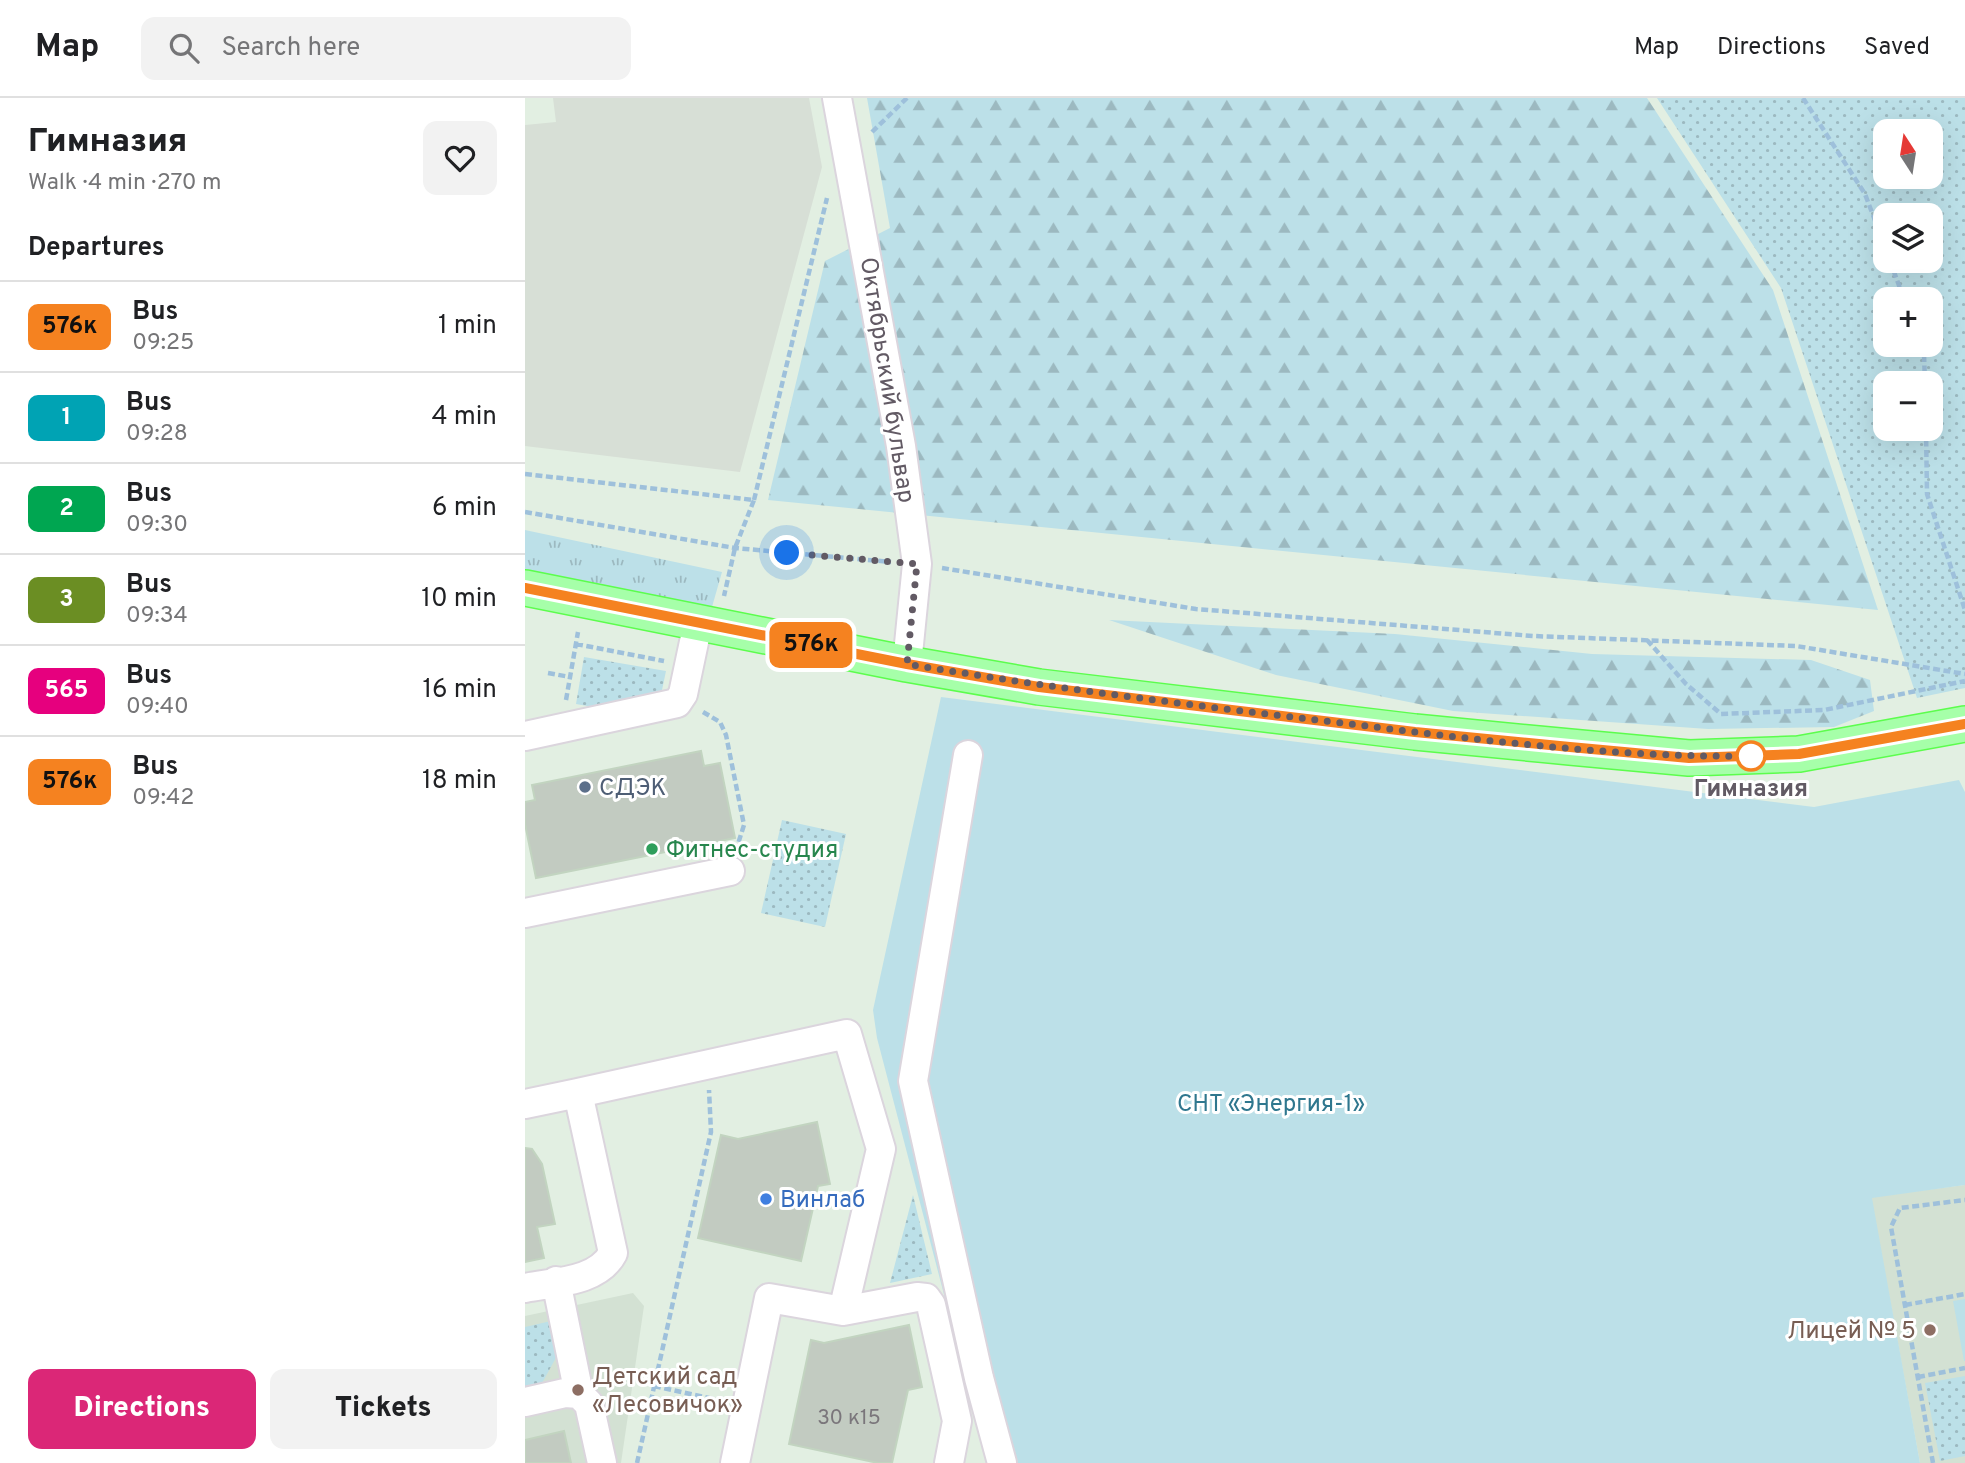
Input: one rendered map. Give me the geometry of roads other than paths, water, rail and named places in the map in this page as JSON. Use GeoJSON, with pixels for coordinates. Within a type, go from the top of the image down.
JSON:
{"type":"FeatureCollection","features":[{"type":"Feature","properties":{"kind":"main road"},"geometry":{"type":"LineString","coordinates":[[525,588],[710,615],[907,664],[1039,687],[1415,732],[1689,758],[1799,754],[1963,730]]}},
{"type":"Feature","properties":{"kind":"street","name":"Октябрьский бульвар"},"geometry":{"type":"LineString","coordinates":[[837,98],[901,446],[917,564],[907,664]]}},
{"type":"Feature","properties":{"kind":"street"},"geometry":{"type":"LineString","coordinates":[[525,736],[677,703],[683,694],[710,615]]}},
{"type":"Feature","properties":{"kind":"street"},"geometry":{"type":"LineString","coordinates":[[968,755],[913,1081],[979,1378],[1002,1463]]}},
{"type":"Feature","properties":{"kind":"street"},"geometry":{"type":"LineString","coordinates":[[525,913],[730,871]]}},
{"type":"Feature","properties":{"kind":"street"},"geometry":{"type":"LineString","coordinates":[[525,1104],[847,1034],[881,1149],[843,1311]]}},
{"type":"Feature","properties":{"kind":"street"},"geometry":{"type":"LineString","coordinates":[[525,1288],[591,1274],[606,1267],[613,1253],[578,1093]]}},
{"type":"Feature","properties":{"kind":"street"},"geometry":{"type":"LineString","coordinates":[[556,1282],[579,1394],[589,1404],[602,1463]]}},
{"type":"Feature","properties":{"kind":"street"},"geometry":{"type":"LineString","coordinates":[[735,1463],[769,1298],[843,1311],[917,1297],[926,1298],[931,1306],[957,1421],[949,1463]]}},
{"type":"Feature","properties":{"kind":"street"},"geometry":{"type":"LineString","coordinates":[[525,1402],[565,1393],[579,1394]]}},
{"type":"Feature","properties":{"kind":"place","name":"Гимназия"},"geometry":{"type":"Point","coordinates":[1751,756]}},
{"type":"Feature","properties":{"kind":"place","name":"СДЭК"},"geometry":{"type":"Point","coordinates":[585,787]}},
{"type":"Feature","properties":{"kind":"place","name":"Фитнес-студия"},"geometry":{"type":"Point","coordinates":[652,849]}},
{"type":"Feature","properties":{"kind":"place","name":"Винлаб"},"geometry":{"type":"Point","coordinates":[766,1199]}},
{"type":"Feature","properties":{"kind":"place","name":"Лицей № 5"},"geometry":{"type":"Point","coordinates":[1930,1330]}},
{"type":"Feature","properties":{"kind":"place","name":"Детский сад «Лесовичок»"},"geometry":{"type":"Point","coordinates":[578,1390]}},
{"type":"Feature","properties":{"kind":"park label","name":"СНТ «Энергия-1»"},"geometry":{"type":"Point","coordinates":[1271,1103]}}]}
